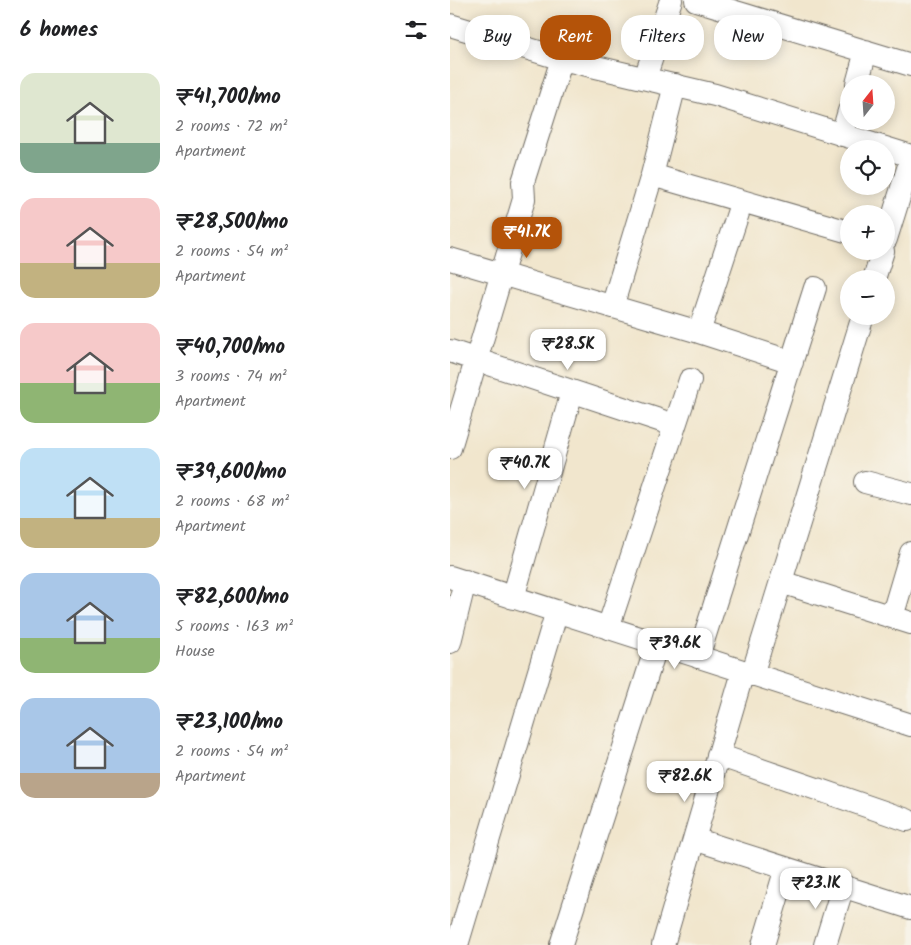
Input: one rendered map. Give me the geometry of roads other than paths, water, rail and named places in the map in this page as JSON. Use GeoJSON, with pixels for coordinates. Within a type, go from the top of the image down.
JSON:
{"type":"FeatureCollection","features":[{"type":"Feature","properties":{"kind":"street"},"geometry":{"type":"LineString","coordinates":[[645,78],[671,0]]}},
{"type":"Feature","properties":{"kind":"street"},"geometry":{"type":"LineString","coordinates":[[696,0],[911,65]]}},
{"type":"Feature","properties":{"kind":"street"},"geometry":{"type":"LineString","coordinates":[[450,25],[540,52]]}},
{"type":"Feature","properties":{"kind":"street"},"geometry":{"type":"LineString","coordinates":[[859,75],[866,51]]}},
{"type":"Feature","properties":{"kind":"street"},"geometry":{"type":"LineString","coordinates":[[450,448],[503,275],[524,199],[523,182],[562,60]]}},
{"type":"Feature","properties":{"kind":"street"},"geometry":{"type":"LineString","coordinates":[[566,60],[715,95],[911,158],[895,210]]}},
{"type":"Feature","properties":{"kind":"street"},"geometry":{"type":"LineString","coordinates":[[612,307],[652,175],[676,85]]}},
{"type":"Feature","properties":{"kind":"street"},"geometry":{"type":"LineString","coordinates":[[842,135],[843,130]]}},
{"type":"Feature","properties":{"kind":"street"},"geometry":{"type":"LineString","coordinates":[[652,175],[840,229]]}},
{"type":"Feature","properties":{"kind":"street"},"geometry":{"type":"LineString","coordinates":[[699,332],[742,201]]}},
{"type":"Feature","properties":{"kind":"street"},"geometry":{"type":"LineString","coordinates":[[450,259],[699,332],[792,362]]}},
{"type":"Feature","properties":{"kind":"street"},"geometry":{"type":"LineString","coordinates":[[698,658],[815,288]]}},
{"type":"Feature","properties":{"kind":"street"},"geometry":{"type":"LineString","coordinates":[[663,945],[718,755],[781,582],[860,325]]}},
{"type":"Feature","properties":{"kind":"street"},"geometry":{"type":"LineString","coordinates":[[450,351],[674,425]]}},
{"type":"Feature","properties":{"kind":"street"},"geometry":{"type":"LineString","coordinates":[[608,628],[690,380]]}},
{"type":"Feature","properties":{"kind":"street"},"geometry":{"type":"LineString","coordinates":[[513,598],[572,392]]}},
{"type":"Feature","properties":{"kind":"street"},"geometry":{"type":"LineString","coordinates":[[865,482],[911,494]]}},
{"type":"Feature","properties":{"kind":"street"},"geometry":{"type":"LineString","coordinates":[[781,582],[901,620],[911,553]]}},
{"type":"Feature","properties":{"kind":"street"},"geometry":{"type":"LineString","coordinates":[[450,642],[457,579],[911,725]]}},
{"type":"Feature","properties":{"kind":"street"},"geometry":{"type":"LineString","coordinates":[[457,945],[557,611]]}},
{"type":"Feature","properties":{"kind":"street"},"geometry":{"type":"LineString","coordinates":[[561,945],[657,644]]}},
{"type":"Feature","properties":{"kind":"street"},"geometry":{"type":"LineString","coordinates":[[718,755],[907,820]]}},
{"type":"Feature","properties":{"kind":"street"},"geometry":{"type":"LineString","coordinates":[[694,839],[911,908]]}},
{"type":"Feature","properties":{"kind":"street"},"geometry":{"type":"LineString","coordinates":[[763,945],[786,868]]}},
{"type":"Feature","properties":{"kind":"street"},"geometry":{"type":"LineString","coordinates":[[825,945],[843,886]]}}]}
